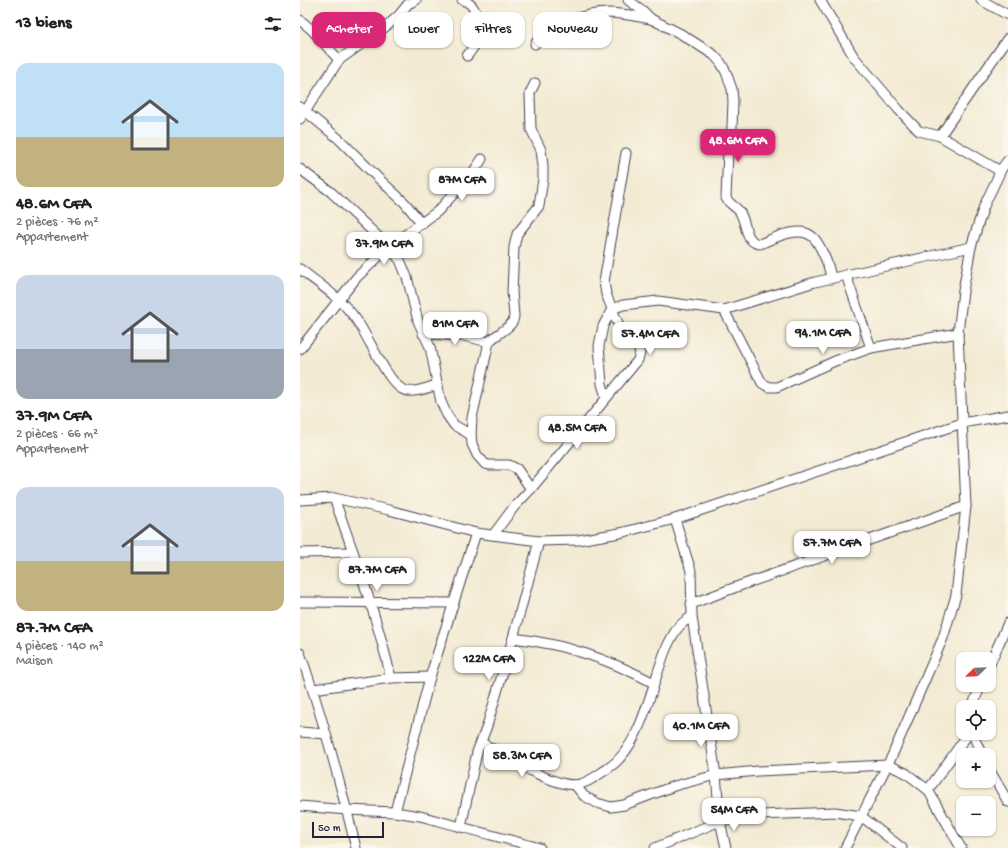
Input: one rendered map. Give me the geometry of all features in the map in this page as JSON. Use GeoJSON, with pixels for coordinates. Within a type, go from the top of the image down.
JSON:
{"type":"FeatureCollection","features":[{"type":"Feature","properties":{"kind":"street"},"geometry":{"type":"LineString","coordinates":[[300,119],[302,109],[339,60],[399,16],[407,2],[416,0]]}},
{"type":"Feature","properties":{"kind":"street"},"geometry":{"type":"LineString","coordinates":[[628,0],[651,19]]}},
{"type":"Feature","properties":{"kind":"street"},"geometry":{"type":"LineString","coordinates":[[820,0],[854,57],[919,131],[940,136],[1000,171]]}},
{"type":"Feature","properties":{"kind":"street"},"geometry":{"type":"LineString","coordinates":[[981,0],[1008,15]]}},
{"type":"Feature","properties":{"kind":"street"},"geometry":{"type":"LineString","coordinates":[[466,1],[474,7],[478,29],[477,39],[473,49],[467,56]]}},
{"type":"Feature","properties":{"kind":"street"},"geometry":{"type":"LineString","coordinates":[[612,13],[651,19],[682,34],[714,55],[721,63],[732,89],[733,101],[732,127],[728,150],[727,202],[740,213],[745,229],[755,244],[760,244],[794,232],[808,233],[816,240],[826,259],[831,279]]}},
{"type":"Feature","properties":{"kind":"street"},"geometry":{"type":"LineString","coordinates":[[300,20],[312,30],[339,60]]}},
{"type":"Feature","properties":{"kind":"street"},"geometry":{"type":"LineString","coordinates":[[940,136],[1008,38]]}},
{"type":"Feature","properties":{"kind":"street"},"geometry":{"type":"LineString","coordinates":[[531,488],[517,469],[509,465],[485,464],[477,455],[472,444],[471,435],[472,418],[489,342],[494,336],[511,325],[513,321],[512,292],[514,247],[517,234],[539,206],[543,166],[540,150],[531,129],[529,104],[530,93],[535,83]]}},
{"type":"Feature","properties":{"kind":"street"},"geometry":{"type":"LineString","coordinates":[[302,109],[339,139],[405,203],[422,224]]}},
{"type":"Feature","properties":{"kind":"street"},"geometry":{"type":"LineString","coordinates":[[493,535],[638,360],[640,353],[637,344],[628,337],[619,326],[604,282],[626,153]]}},
{"type":"Feature","properties":{"kind":"street"},"geometry":{"type":"LineString","coordinates":[[300,349],[357,277],[389,247],[438,211],[454,195],[482,160]]}},
{"type":"Feature","properties":{"kind":"street"},"geometry":{"type":"LineString","coordinates":[[844,848],[888,765],[943,638],[956,595],[966,506],[958,333],[963,291],[971,247],[984,206],[1000,171],[1008,160]]}},
{"type":"Feature","properties":{"kind":"street"},"geometry":{"type":"LineString","coordinates":[[300,169],[331,192],[389,247],[400,260],[408,277],[415,312],[423,334],[430,347],[441,402],[454,425],[471,435]]}},
{"type":"Feature","properties":{"kind":"street"},"geometry":{"type":"LineString","coordinates":[[606,397],[602,384],[599,346],[603,326],[612,309],[623,304],[658,301],[724,310],[815,282],[971,247]]}},
{"type":"Feature","properties":{"kind":"street"},"geometry":{"type":"LineString","coordinates":[[300,269],[338,300],[354,316],[386,371],[401,389],[406,391],[414,391],[438,385]]}},
{"type":"Feature","properties":{"kind":"street"},"geometry":{"type":"LineString","coordinates":[[846,276],[872,348]]}},
{"type":"Feature","properties":{"kind":"street"},"geometry":{"type":"LineString","coordinates":[[724,310],[762,383],[769,387],[777,387],[835,361],[872,348],[958,333]]}},
{"type":"Feature","properties":{"kind":"street"},"geometry":{"type":"LineString","coordinates":[[423,334],[464,336],[489,342]]}},
{"type":"Feature","properties":{"kind":"street"},"geometry":{"type":"LineString","coordinates":[[300,500],[334,498],[389,510],[476,533],[539,541],[598,538],[675,519],[962,423],[1008,415]]}},
{"type":"Feature","properties":{"kind":"street"},"geometry":{"type":"LineString","coordinates":[[334,498],[383,644],[391,678]]}},
{"type":"Feature","properties":{"kind":"street"},"geometry":{"type":"LineString","coordinates":[[691,604],[966,506]]}},
{"type":"Feature","properties":{"kind":"street"},"geometry":{"type":"LineString","coordinates":[[675,519],[691,571],[692,617],[716,775],[720,821],[726,848]]}},
{"type":"Feature","properties":{"kind":"street"},"geometry":{"type":"LineString","coordinates":[[395,812],[430,677],[476,533]]}},
{"type":"Feature","properties":{"kind":"street"},"geometry":{"type":"LineString","coordinates":[[461,827],[474,767],[513,638],[539,541]]}},
{"type":"Feature","properties":{"kind":"street"},"geometry":{"type":"LineString","coordinates":[[300,552],[353,552]]}},
{"type":"Feature","properties":{"kind":"street"},"geometry":{"type":"LineString","coordinates":[[300,602],[454,603]]}},
{"type":"Feature","properties":{"kind":"street"},"geometry":{"type":"LineString","coordinates":[[482,742],[538,774],[562,782],[575,785],[582,784],[598,775],[614,765],[623,757],[640,726],[660,664],[671,637],[686,620],[692,617]]}},
{"type":"Feature","properties":{"kind":"street"},"geometry":{"type":"LineString","coordinates":[[995,652],[1008,623]]}},
{"type":"Feature","properties":{"kind":"street"},"geometry":{"type":"LineString","coordinates":[[513,638],[552,644],[604,659],[654,683]]}},
{"type":"Feature","properties":{"kind":"street"},"geometry":{"type":"LineString","coordinates":[[300,653],[313,689],[326,734],[356,848]]}},
{"type":"Feature","properties":{"kind":"street"},"geometry":{"type":"LineString","coordinates":[[313,689],[391,678],[430,677]]}},
{"type":"Feature","properties":{"kind":"street"},"geometry":{"type":"LineString","coordinates":[[300,732],[326,734]]}},
{"type":"Feature","properties":{"kind":"street"},"geometry":{"type":"LineString","coordinates":[[928,790],[964,740]]}},
{"type":"Feature","properties":{"kind":"street"},"geometry":{"type":"LineString","coordinates":[[575,785],[584,796],[597,803],[611,807],[624,805],[674,786],[716,775],[758,771],[806,770],[888,765],[906,773],[928,790],[961,848]]}},
{"type":"Feature","properties":{"kind":"street"},"geometry":{"type":"LineString","coordinates":[[996,781],[1008,802]]}},
{"type":"Feature","properties":{"kind":"street"},"geometry":{"type":"LineString","coordinates":[[300,806],[395,812],[420,816],[540,848]]}},
{"type":"Feature","properties":{"kind":"street"},"geometry":{"type":"LineString","coordinates":[[655,848],[720,821],[761,815],[835,812],[861,816],[902,848]]}}]}
